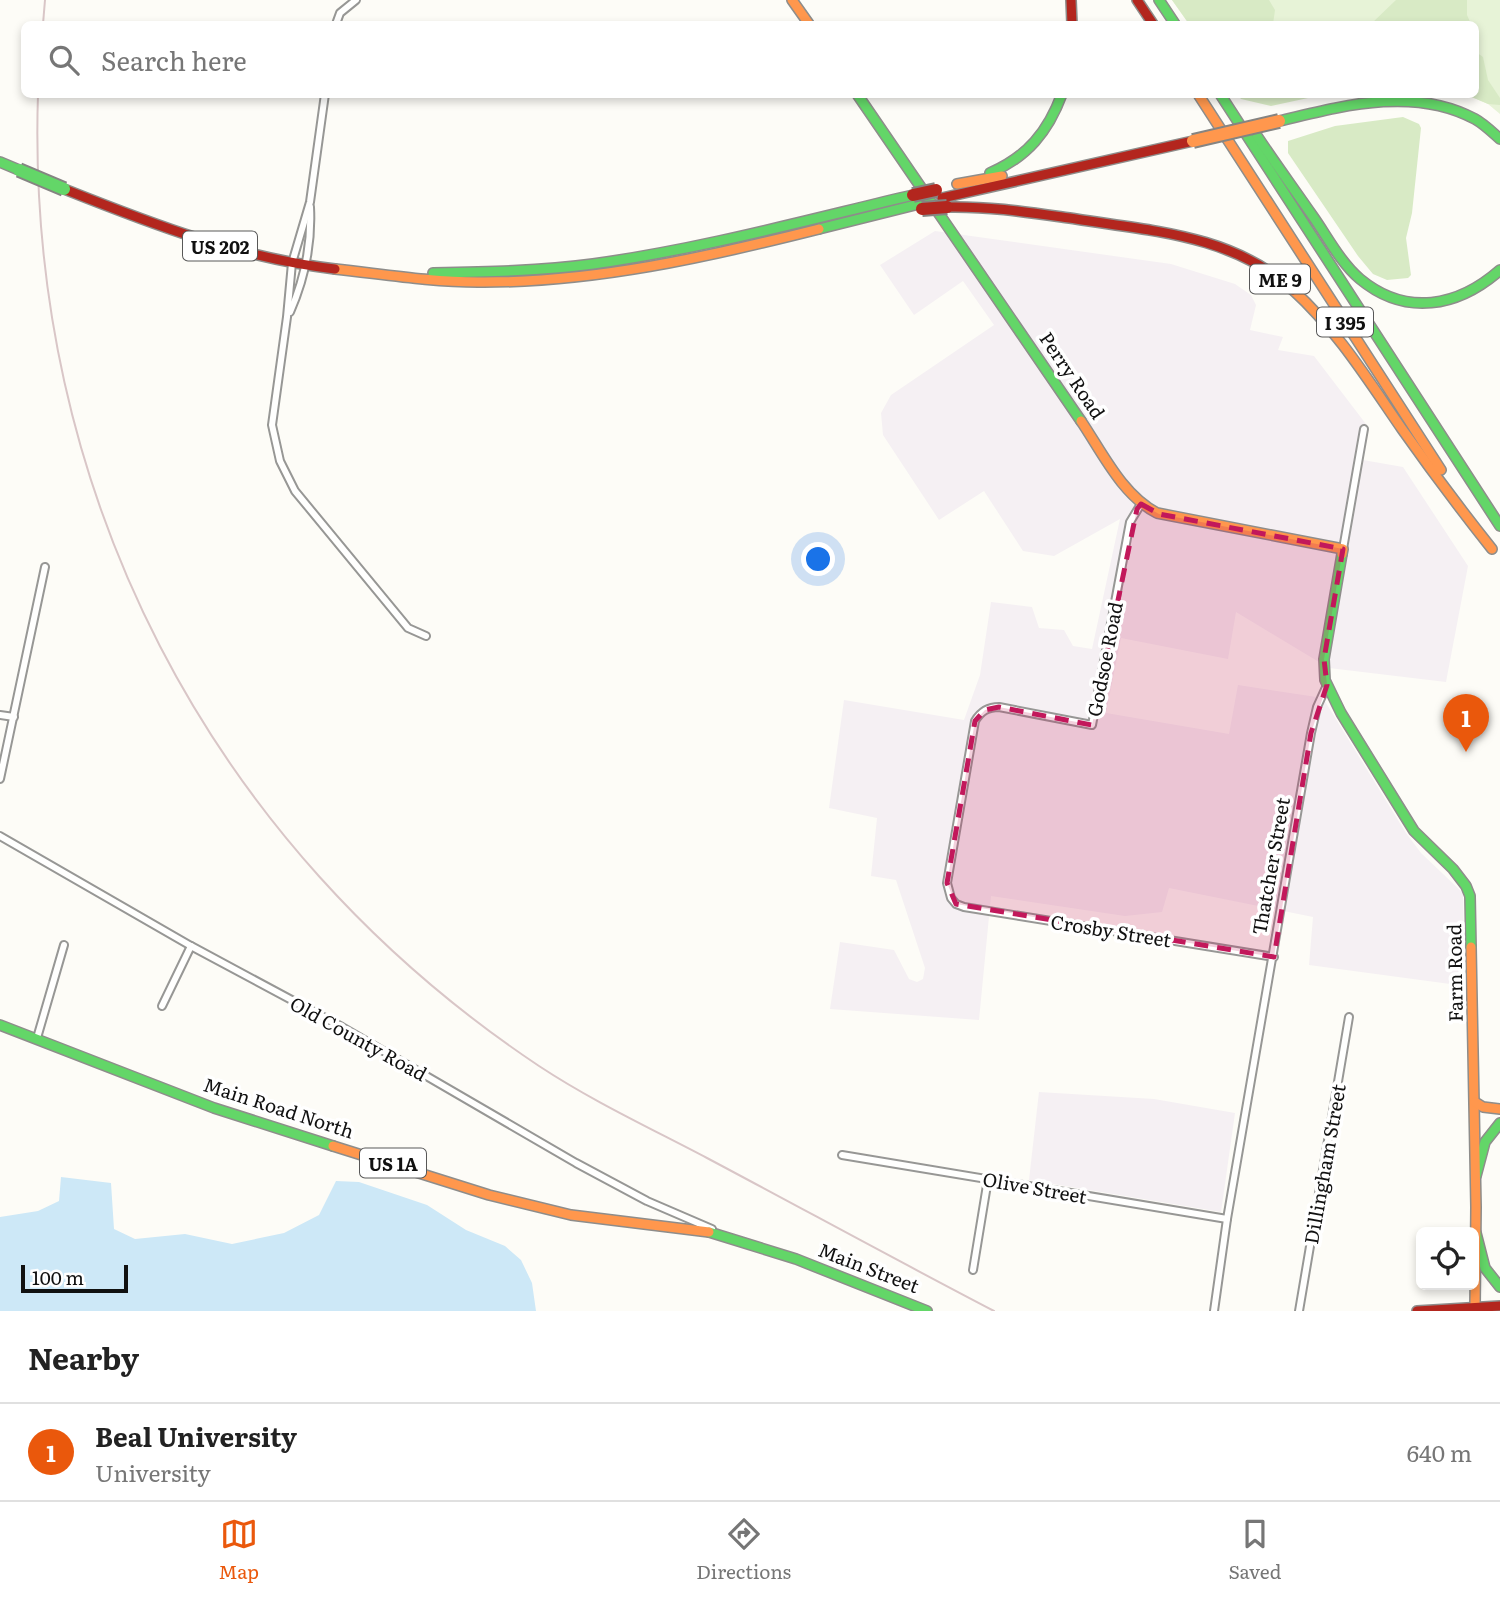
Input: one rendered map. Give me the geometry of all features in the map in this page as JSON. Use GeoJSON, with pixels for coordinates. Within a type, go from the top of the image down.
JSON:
{"type":"FeatureCollection","features":[{"type":"Feature","properties":{"kind":"main road"},"geometry":{"type":"LineString","coordinates":[[792,0],[807,21]]}},
{"type":"Feature","properties":{"kind":"main road"},"geometry":{"type":"LineString","coordinates":[[1071,0],[1072,21]]}},
{"type":"Feature","properties":{"kind":"main road"},"geometry":{"type":"LineString","coordinates":[[1137,0],[1151,21]]}},
{"type":"Feature","properties":{"kind":"main road"},"geometry":{"type":"LineString","coordinates":[[1159,0],[1173,21]]}},
{"type":"Feature","properties":{"kind":"main road","name":"Perry Road"},"geometry":{"type":"LineString","coordinates":[[860,98],[1110,464],[1141,505]]}},
{"type":"Feature","properties":{"kind":"main road"},"geometry":{"type":"LineString","coordinates":[[957,184],[998,170],[1026,153],[1047,129],[1060,98]]}},
{"type":"Feature","properties":{"kind":"main road","name":"I 395"},"geometry":{"type":"LineString","coordinates":[[1201,98],[1500,562]]}},
{"type":"Feature","properties":{"kind":"main road","name":"I 395"},"geometry":{"type":"LineString","coordinates":[[1223,98],[1500,526]]}},
{"type":"Feature","properties":{"kind":"main road"},"geometry":{"type":"LineString","coordinates":[[1230,98],[1343,260],[1371,287],[1402,301],[1417,304],[1440,303],[1475,291],[1500,270]]}},
{"type":"Feature","properties":{"kind":"main road"},"geometry":{"type":"LineString","coordinates":[[957,184],[1191,137],[1354,98]]}},
{"type":"Feature","properties":{"kind":"main road"},"geometry":{"type":"LineString","coordinates":[[1439,98],[1479,112],[1500,128]]}},
{"type":"Feature","properties":{"kind":"main road"},"geometry":{"type":"LineString","coordinates":[[1276,118],[1359,104],[1394,101],[1419,103],[1462,112],[1482,123],[1500,139]]}},
{"type":"Feature","properties":{"kind":"main road"},"geometry":{"type":"LineString","coordinates":[[942,198],[1191,137]]}},
{"type":"Feature","properties":{"kind":"main road","name":"US 202"},"geometry":{"type":"LineString","coordinates":[[0,162],[198,240],[292,263],[429,281],[478,282],[576,277],[660,264],[880,214]]}},
{"type":"Feature","properties":{"kind":"main road","name":"US 202"},"geometry":{"type":"LineString","coordinates":[[383,274],[530,271],[607,262],[942,198],[957,184]]}},
{"type":"Feature","properties":{"kind":"main road","name":"ME 9"},"geometry":{"type":"LineString","coordinates":[[880,214],[918,202],[942,198],[991,209],[1174,233],[1223,247],[1267,270],[1302,297],[1328,324],[1439,481],[1492,549]]}},
{"type":"Feature","properties":{"kind":"main road"},"geometry":{"type":"LineString","coordinates":[[1141,505],[1159,514],[1343,550]]}},
{"type":"Feature","properties":{"kind":"main road","name":"Thatcher Street"},"geometry":{"type":"LineString","coordinates":[[1327,685],[1324,659],[1343,550]]}},
{"type":"Feature","properties":{"kind":"main road","name":"Farm Road"},"geometry":{"type":"LineString","coordinates":[[1327,685],[1341,713],[1414,831],[1462,880],[1469,891],[1472,914],[1476,1227]]}},
{"type":"Feature","properties":{"kind":"main road","name":"Main Road North"},"geometry":{"type":"LineString","coordinates":[[0,1025],[214,1108],[489,1195],[571,1215],[657,1223],[721,1234],[796,1259]]}},
{"type":"Feature","properties":{"kind":"main road"},"geometry":{"type":"LineString","coordinates":[[1475,1102],[1500,1102]]}},
{"type":"Feature","properties":{"kind":"main road"},"geometry":{"type":"LineString","coordinates":[[1475,1102],[1483,1107],[1500,1109]]}},
{"type":"Feature","properties":{"kind":"main road"},"geometry":{"type":"LineString","coordinates":[[1476,1176],[1485,1142],[1500,1123]]}},
{"type":"Feature","properties":{"kind":"main road"},"geometry":{"type":"LineString","coordinates":[[1479,1245],[1485,1268],[1500,1287]]}},
{"type":"Feature","properties":{"kind":"main road","name":"Main Street"},"geometry":{"type":"LineString","coordinates":[[796,1259],[928,1311]]}},
{"type":"Feature","properties":{"kind":"main road","name":"Farm Road"},"geometry":{"type":"LineString","coordinates":[[1475,1290],[1475,1307]]}},
{"type":"Feature","properties":{"kind":"main road"},"geometry":{"type":"LineString","coordinates":[[1417,1311],[1500,1306]]}},
{"type":"Feature","properties":{"kind":"street"},"geometry":{"type":"LineString","coordinates":[[337,21],[341,13],[356,0]]}},
{"type":"Feature","properties":{"kind":"street"},"geometry":{"type":"LineString","coordinates":[[324,98],[310,202],[292,263],[272,425],[279,461],[295,491],[408,628],[426,636]]}},
{"type":"Feature","properties":{"kind":"street"},"geometry":{"type":"LineString","coordinates":[[287,317],[302,285],[306,265],[311,229],[310,202]]}},
{"type":"Feature","properties":{"kind":"street","name":"Thatcher Street"},"geometry":{"type":"LineString","coordinates":[[1343,550],[1364,429]]}},
{"type":"Feature","properties":{"kind":"street","name":"Godsoe Road"},"geometry":{"type":"LineString","coordinates":[[951,898],[947,883],[975,721],[985,710],[999,707],[1092,725],[1130,522],[1141,505]]}},
{"type":"Feature","properties":{"kind":"street"},"geometry":{"type":"LineString","coordinates":[[0,779],[45,567]]}},
{"type":"Feature","properties":{"kind":"street","name":"Thatcher Street"},"geometry":{"type":"LineString","coordinates":[[1214,1311],[1227,1219],[1313,723],[1327,685]]}},
{"type":"Feature","properties":{"kind":"street"},"geometry":{"type":"LineString","coordinates":[[0,715],[14,717]]}},
{"type":"Feature","properties":{"kind":"street","name":"Old County Road"},"geometry":{"type":"LineString","coordinates":[[0,836],[191,946],[342,1027],[576,1163],[647,1201],[721,1234]]}},
{"type":"Feature","properties":{"kind":"street","name":"Crosby Street"},"geometry":{"type":"LineString","coordinates":[[951,898],[964,907],[1274,957]]}},
{"type":"Feature","properties":{"kind":"street"},"geometry":{"type":"LineString","coordinates":[[37,1038],[64,945]]}},
{"type":"Feature","properties":{"kind":"street"},"geometry":{"type":"LineString","coordinates":[[162,1006],[191,946]]}},
{"type":"Feature","properties":{"kind":"street","name":"Dillingham Street"},"geometry":{"type":"LineString","coordinates":[[1299,1311],[1349,1017]]}},
{"type":"Feature","properties":{"kind":"street","name":"Olive Street"},"geometry":{"type":"LineString","coordinates":[[842,1155],[1227,1219]]}},
{"type":"Feature","properties":{"kind":"street"},"geometry":{"type":"LineString","coordinates":[[973,1270],[988,1179]]}},
{"type":"Feature","properties":{"kind":"highlighted area"},"geometry":{"type":"Polygon","coordinates":[[[1141,504],[1159,514],[1343,549],[1324,659],[1327,685],[1311,733],[1274,957],[956,904],[947,883],[975,721],[985,710],[999,707],[1092,725],[1137,509],[1141,504]]]}},
{"type":"Feature","properties":{"kind":"shaded area"},"geometry":{"type":"Polygon","coordinates":[[[935,231],[1171,264],[1235,284],[1251,295],[1256,305],[1250,330],[1283,337],[1278,350],[1314,356],[1369,428],[1363,460],[1403,467],[1468,566],[1446,682],[1329,668],[1236,612],[1228,659],[1121,638],[1106,713],[1229,734],[1238,685],[1323,698],[1406,833],[1421,853],[1463,893],[1465,986],[1309,965],[1313,917],[1169,888],[1162,912],[1125,916],[991,896],[979,1020],[830,1009],[840,942],[894,950],[909,979],[917,982],[923,979],[925,968],[896,880],[871,876],[877,818],[829,808],[844,700],[964,720],[980,675],[991,602],[1032,607],[1039,628],[1064,630],[1073,646],[1092,649],[1120,519],[1054,556],[1023,551],[984,491],[939,520],[883,435],[881,413],[891,395],[994,325],[963,281],[914,315],[880,265],[935,231]]]}},
{"type":"Feature","properties":{"kind":"shaded area"},"geometry":{"type":"Polygon","coordinates":[[[1039,1092],[1154,1099],[1235,1113],[1221,1212],[1029,1180],[1039,1092]]]}},
{"type":"Feature","properties":{"kind":"green space"},"geometry":{"type":"Polygon","coordinates":[[[1172,0],[1500,0],[1500,114],[1488,104],[1474,98],[1479,98],[1479,21],[1187,21],[1172,0]]]}},
{"type":"Feature","properties":{"kind":"green space"},"geometry":{"type":"Polygon","coordinates":[[[1172,0],[1269,0],[1275,10],[1273,21],[1187,21],[1172,0]]]}},
{"type":"Feature","properties":{"kind":"green space"},"geometry":{"type":"Polygon","coordinates":[[[1396,0],[1467,0],[1470,21],[1374,21],[1396,0]]]}},
{"type":"Feature","properties":{"kind":"green space"},"geometry":{"type":"Polygon","coordinates":[[[1479,54],[1483,57],[1488,80],[1500,98],[1500,105],[1488,104],[1474,98],[1479,98],[1479,54]]]}},
{"type":"Feature","properties":{"kind":"green space"},"geometry":{"type":"Polygon","coordinates":[[[1240,98],[1308,98],[1271,106],[1240,98]]]}},
{"type":"Feature","properties":{"kind":"green space"},"geometry":{"type":"Polygon","coordinates":[[[1403,117],[1419,124],[1421,128],[1412,213],[1406,238],[1411,275],[1408,278],[1387,280],[1373,274],[1358,256],[1288,153],[1288,141],[1335,126],[1403,117]]]}},
{"type":"Feature","properties":{"kind":"water"},"geometry":{"type":"Polygon","coordinates":[[[61,1177],[111,1183],[114,1229],[135,1239],[185,1234],[232,1244],[284,1233],[319,1215],[336,1181],[359,1182],[427,1205],[466,1230],[505,1246],[521,1260],[532,1283],[536,1311],[0,1311],[0,1217],[38,1211],[59,1201],[61,1177]]]}},
{"type":"Feature","properties":{"kind":"railway"},"geometry":{"type":"LineString","coordinates":[[43,21],[45,0]]}},
{"type":"Feature","properties":{"kind":"railway"},"geometry":{"type":"LineString","coordinates":[[38,98],[42,240],[64,382],[104,518],[160,646],[232,766],[320,877],[422,977],[539,1066],[600,1103],[994,1311]]}},
{"type":"Feature","properties":{"kind":"traffic: fast"},"geometry":{"type":"LineString","coordinates":[[1159,0],[1173,21]]}},
{"type":"Feature","properties":{"kind":"traffic: fast"},"geometry":{"type":"LineString","coordinates":[[860,98],[1081,421]]}},
{"type":"Feature","properties":{"kind":"traffic: fast"},"geometry":{"type":"LineString","coordinates":[[990,173],[1015,159],[1035,142],[1060,98]]}},
{"type":"Feature","properties":{"kind":"traffic: fast"},"geometry":{"type":"LineString","coordinates":[[1223,98],[1500,526]]}},
{"type":"Feature","properties":{"kind":"traffic: fast"},"geometry":{"type":"LineString","coordinates":[[1279,121],[1353,105],[1403,101],[1428,103],[1452,109],[1478,121],[1500,139]]}},
{"type":"Feature","properties":{"kind":"traffic: fast"},"geometry":{"type":"LineString","coordinates":[[1257,136],[1340,257],[1360,279],[1378,291],[1395,299],[1432,303],[1467,292],[1500,270]]}},
{"type":"Feature","properties":{"kind":"traffic: fast"},"geometry":{"type":"LineString","coordinates":[[0,162],[19,170]]}},
{"type":"Feature","properties":{"kind":"traffic: fast"},"geometry":{"type":"LineString","coordinates":[[19,170],[64,189]]}},
{"type":"Feature","properties":{"kind":"traffic: fast"},"geometry":{"type":"LineString","coordinates":[[433,273],[553,268],[633,258],[754,233],[913,195]]}},
{"type":"Feature","properties":{"kind":"traffic: fast"},"geometry":{"type":"LineString","coordinates":[[819,229],[919,204]]}},
{"type":"Feature","properties":{"kind":"traffic: fast"},"geometry":{"type":"LineString","coordinates":[[1342,554],[1324,659],[1325,680],[1341,713],[1414,831],[1453,869],[1466,886],[1470,896],[1471,947]]}},
{"type":"Feature","properties":{"kind":"traffic: fast"},"geometry":{"type":"LineString","coordinates":[[0,1025],[214,1108],[333,1146]]}},
{"type":"Feature","properties":{"kind":"traffic: fast"},"geometry":{"type":"LineString","coordinates":[[1476,1176],[1485,1142],[1500,1123]]}},
{"type":"Feature","properties":{"kind":"traffic: fast"},"geometry":{"type":"LineString","coordinates":[[709,1232],[796,1259],[927,1311]]}},
{"type":"Feature","properties":{"kind":"traffic: fast"},"geometry":{"type":"LineString","coordinates":[[1479,1245],[1485,1268],[1500,1287]]}},
{"type":"Feature","properties":{"kind":"traffic: slow"},"geometry":{"type":"LineString","coordinates":[[792,0],[807,21]]}},
{"type":"Feature","properties":{"kind":"traffic: slow"},"geometry":{"type":"LineString","coordinates":[[1201,98],[1441,470]]}},
{"type":"Feature","properties":{"kind":"traffic: slow"},"geometry":{"type":"LineString","coordinates":[[1193,141],[1279,121]]}},
{"type":"Feature","properties":{"kind":"traffic: slow"},"geometry":{"type":"LineString","coordinates":[[957,184],[1002,176]]}},
{"type":"Feature","properties":{"kind":"traffic: slow"},"geometry":{"type":"LineString","coordinates":[[335,269],[460,282],[564,278],[693,258],[819,229]]}},
{"type":"Feature","properties":{"kind":"traffic: slow"},"geometry":{"type":"LineString","coordinates":[[1293,290],[1338,339],[1424,460],[1492,549]]}},
{"type":"Feature","properties":{"kind":"traffic: slow"},"geometry":{"type":"LineString","coordinates":[[1081,421],[1123,484],[1157,513],[1343,549],[1342,554]]}},
{"type":"Feature","properties":{"kind":"traffic: slow"},"geometry":{"type":"LineString","coordinates":[[1471,947],[1476,1207],[1475,1307]]}},
{"type":"Feature","properties":{"kind":"traffic: slow"},"geometry":{"type":"LineString","coordinates":[[1475,1102],[1483,1107],[1500,1109]]}},
{"type":"Feature","properties":{"kind":"traffic: slow"},"geometry":{"type":"LineString","coordinates":[[333,1146],[489,1195],[571,1215],[709,1232]]}},
{"type":"Feature","properties":{"kind":"traffic: jam"},"geometry":{"type":"LineString","coordinates":[[1071,0],[1072,21]]}},
{"type":"Feature","properties":{"kind":"traffic: jam"},"geometry":{"type":"LineString","coordinates":[[1137,0],[1151,21]]}},
{"type":"Feature","properties":{"kind":"traffic: jam"},"geometry":{"type":"LineString","coordinates":[[942,198],[1193,141]]}},
{"type":"Feature","properties":{"kind":"traffic: jam"},"geometry":{"type":"LineString","coordinates":[[64,189],[197,238],[265,257],[335,269]]}},
{"type":"Feature","properties":{"kind":"traffic: jam"},"geometry":{"type":"LineString","coordinates":[[913,195],[936,190]]}},
{"type":"Feature","properties":{"kind":"traffic: jam"},"geometry":{"type":"LineString","coordinates":[[947,207],[1028,212],[1191,238],[1244,257],[1293,290]]}},
{"type":"Feature","properties":{"kind":"traffic: jam"},"geometry":{"type":"LineString","coordinates":[[922,209],[947,207]]}},
{"type":"Feature","properties":{"kind":"traffic: jam"},"geometry":{"type":"LineString","coordinates":[[1417,1311],[1500,1306]]}},
{"type":"Feature","properties":{"kind":"place","name":"Beal University"},"geometry":{"type":"Point","coordinates":[1466,752]}}]}
